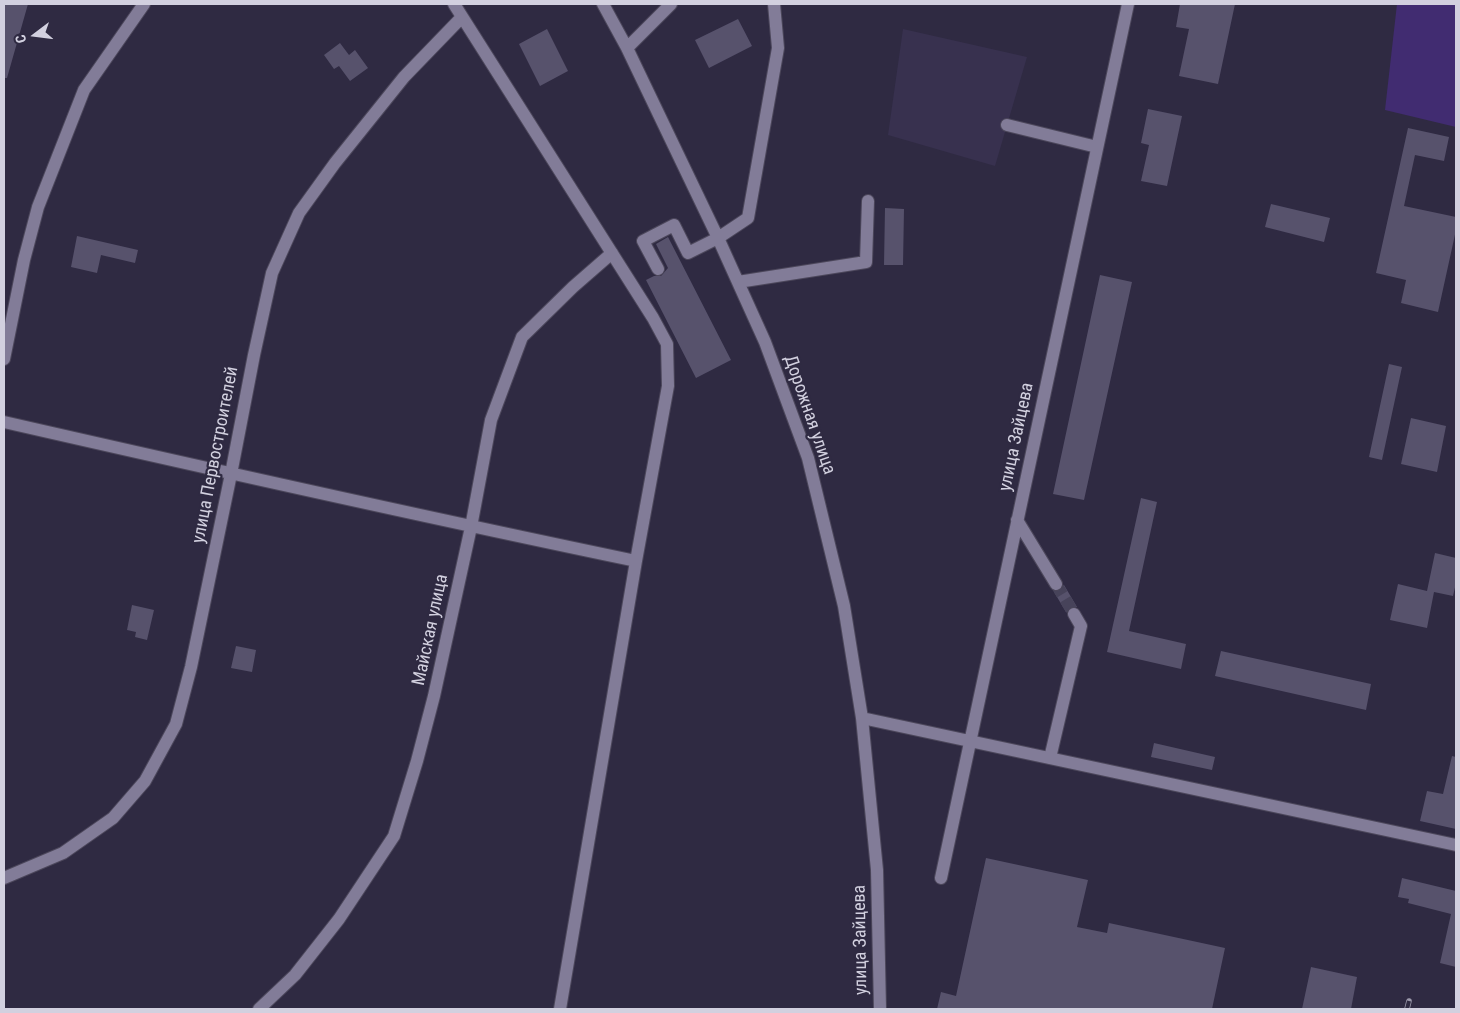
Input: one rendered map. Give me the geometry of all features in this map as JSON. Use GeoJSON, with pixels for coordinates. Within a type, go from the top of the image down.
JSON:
{"type":"FeatureCollection","features":[{"type":"Feature","properties":{"kind":"street"},"geometry":{"type":"LineString","coordinates":[[4,358],[24,260],[38,206],[73,117],[84,90],[144,4]]}},
{"type":"Feature","properties":{"kind":"street"},"geometry":{"type":"LineString","coordinates":[[454,4],[653,318],[667,344],[668,386],[636,561],[560,1009]]}},
{"type":"Feature","properties":{"kind":"street","name":"Дорожная улица"},"geometry":{"type":"LineString","coordinates":[[603,4],[627,48],[738,282],[764,342],[808,458],[844,606],[862,718],[877,870]]}},
{"type":"Feature","properties":{"kind":"street"},"geometry":{"type":"LineString","coordinates":[[627,48],[671,4]]}},
{"type":"Feature","properties":{"kind":"street"},"geometry":{"type":"LineString","coordinates":[[658,269],[643,241],[674,225],[688,253],[718,238],[748,218],[778,48],[774,4]]}},
{"type":"Feature","properties":{"kind":"street","name":"улица Зайцева"},"geometry":{"type":"LineString","coordinates":[[941,878],[1128,4]]}},
{"type":"Feature","properties":{"kind":"street","name":"улица Первостроителей"},"geometry":{"type":"LineString","coordinates":[[4,878],[48,860],[70,848],[113,818],[145,781],[176,724],[191,668],[272,273],[298,213],[335,163],[404,77],[462,17]]}},
{"type":"Feature","properties":{"kind":"street"},"geometry":{"type":"LineString","coordinates":[[1007,125],[1098,147]]}},
{"type":"Feature","properties":{"kind":"street"},"geometry":{"type":"LineString","coordinates":[[738,282],[866,262],[868,200]]}},
{"type":"Feature","properties":{"kind":"street","name":"Майская улица"},"geometry":{"type":"LineString","coordinates":[[259,1009],[295,975],[339,919],[394,836],[417,761],[434,696],[471,527],[490,420],[522,337],[573,287],[612,253]]}},
{"type":"Feature","properties":{"kind":"street"},"geometry":{"type":"LineString","coordinates":[[4,422],[471,527],[636,561]]}},
{"type":"Feature","properties":{"kind":"street"},"geometry":{"type":"LineString","coordinates":[[1017,520],[1056,584]]}},
{"type":"Feature","properties":{"kind":"street"},"geometry":{"type":"LineString","coordinates":[[1050,758],[1081,626],[1074,614]]}},
{"type":"Feature","properties":{"kind":"street"},"geometry":{"type":"LineString","coordinates":[[862,718],[1456,845]]}},
{"type":"Feature","properties":{"kind":"street","name":"улица Зайцева"},"geometry":{"type":"LineString","coordinates":[[877,870],[880,1009]]}},
{"type":"Feature","properties":{"kind":"shaded area"},"geometry":{"type":"Polygon","coordinates":[[[1397,4],[1456,4],[1456,127],[1385,110],[1397,4]]]}},
{"type":"Feature","properties":{"kind":"shaded area"},"geometry":{"type":"Polygon","coordinates":[[[903,29],[1027,57],[995,166],[888,135],[903,29]]]}},
{"type":"Feature","properties":{"kind":"building"},"geometry":{"type":"Polygon","coordinates":[[[4,4],[28,4],[7,78],[4,78],[4,4]]]}},
{"type":"Feature","properties":{"kind":"building"},"geometry":{"type":"Polygon","coordinates":[[[1180,4],[1235,4],[1218,84],[1179,76],[1189,29],[1176,27],[1180,4]]]}},
{"type":"Feature","properties":{"kind":"building"},"geometry":{"type":"Polygon","coordinates":[[[738,19],[752,46],[709,68],[695,40],[738,19]]]}},
{"type":"Feature","properties":{"kind":"building"},"geometry":{"type":"Polygon","coordinates":[[[547,29],[568,71],[540,86],[519,44],[547,29]]]}},
{"type":"Feature","properties":{"kind":"building"},"geometry":{"type":"Polygon","coordinates":[[[340,43],[349,55],[355,50],[368,68],[350,81],[339,66],[334,69],[324,55],[340,43]]]}},
{"type":"Feature","properties":{"kind":"building"},"geometry":{"type":"Polygon","coordinates":[[[1148,109],[1182,116],[1167,186],[1141,181],[1149,145],[1141,143],[1148,109]]]}},
{"type":"Feature","properties":{"kind":"building"},"geometry":{"type":"Polygon","coordinates":[[[1408,128],[1449,137],[1444,161],[1415,155],[1404,206],[1456,217],[1456,230],[1438,312],[1401,303],[1406,280],[1376,273],[1408,128]]]}},
{"type":"Feature","properties":{"kind":"building"},"geometry":{"type":"Polygon","coordinates":[[[1271,204],[1330,218],[1324,242],[1265,227],[1271,204]]]}},
{"type":"Feature","properties":{"kind":"building"},"geometry":{"type":"Polygon","coordinates":[[[885,208],[904,209],[903,265],[884,265],[885,208]]]}},
{"type":"Feature","properties":{"kind":"building"},"geometry":{"type":"Polygon","coordinates":[[[77,236],[138,250],[135,263],[101,255],[97,273],[71,267],[77,236]]]}},
{"type":"Feature","properties":{"kind":"building"},"geometry":{"type":"Polygon","coordinates":[[[668,237],[731,360],[696,378],[646,280],[654,276],[661,276],[668,268],[656,244],[668,237]]]}},
{"type":"Feature","properties":{"kind":"building"},"geometry":{"type":"Polygon","coordinates":[[[1100,275],[1132,282],[1084,500],[1053,494],[1100,275]]]}},
{"type":"Feature","properties":{"kind":"building"},"geometry":{"type":"Polygon","coordinates":[[[1389,364],[1402,367],[1382,460],[1369,457],[1389,364]]]}},
{"type":"Feature","properties":{"kind":"building"},"geometry":{"type":"Polygon","coordinates":[[[1411,418],[1446,426],[1437,472],[1401,464],[1411,418]]]}},
{"type":"Feature","properties":{"kind":"building"},"geometry":{"type":"Polygon","coordinates":[[[1141,498],[1157,502],[1129,631],[1186,644],[1181,669],[1107,652],[1141,498]]]}},
{"type":"Feature","properties":{"kind":"building"},"geometry":{"type":"Polygon","coordinates":[[[1435,553],[1456,558],[1456,583],[1453,596],[1434,592],[1427,628],[1390,620],[1398,584],[1427,591],[1435,553]]]}},
{"type":"Feature","properties":{"kind":"building"},"geometry":{"type":"Polygon","coordinates":[[[1064,585],[1077,607],[1070,607],[1066,612],[1054,592],[1060,591],[1064,585]]]}},
{"type":"Feature","properties":{"kind":"building"},"geometry":{"type":"Polygon","coordinates":[[[132,605],[154,610],[147,640],[135,637],[136,632],[127,630],[132,605]]]}},
{"type":"Feature","properties":{"kind":"building"},"geometry":{"type":"Polygon","coordinates":[[[236,646],[256,650],[252,672],[231,668],[236,646]]]}},
{"type":"Feature","properties":{"kind":"building"},"geometry":{"type":"Polygon","coordinates":[[[1221,651],[1371,684],[1366,710],[1215,676],[1221,651]]]}},
{"type":"Feature","properties":{"kind":"building"},"geometry":{"type":"Polygon","coordinates":[[[1154,743],[1215,757],[1212,770],[1151,757],[1154,743]]]}},
{"type":"Feature","properties":{"kind":"building"},"geometry":{"type":"Polygon","coordinates":[[[1452,756],[1456,757],[1456,829],[1420,821],[1427,791],[1443,794],[1452,756]]]}},
{"type":"Feature","properties":{"kind":"building"},"geometry":{"type":"Polygon","coordinates":[[[986,858],[1088,880],[1077,927],[1107,933],[1109,923],[1225,948],[1212,1009],[937,1009],[941,992],[956,996],[986,858]]]}},
{"type":"Feature","properties":{"kind":"building"},"geometry":{"type":"Polygon","coordinates":[[[1402,878],[1456,891],[1456,967],[1440,963],[1451,914],[1408,903],[1409,899],[1398,897],[1402,878]]]}},
{"type":"Feature","properties":{"kind":"building"},"geometry":{"type":"Polygon","coordinates":[[[1311,967],[1357,977],[1351,1009],[1302,1009],[1311,967]]]}},
{"type":"Feature","properties":{"kind":"tunnel"},"geometry":{"type":"LineString","coordinates":[[1056,584],[1074,614]]}},
{"type":"Feature","properties":{"kind":"railway"},"geometry":{"type":"LineString","coordinates":[[1407,1009],[1409,1001]]}}]}
